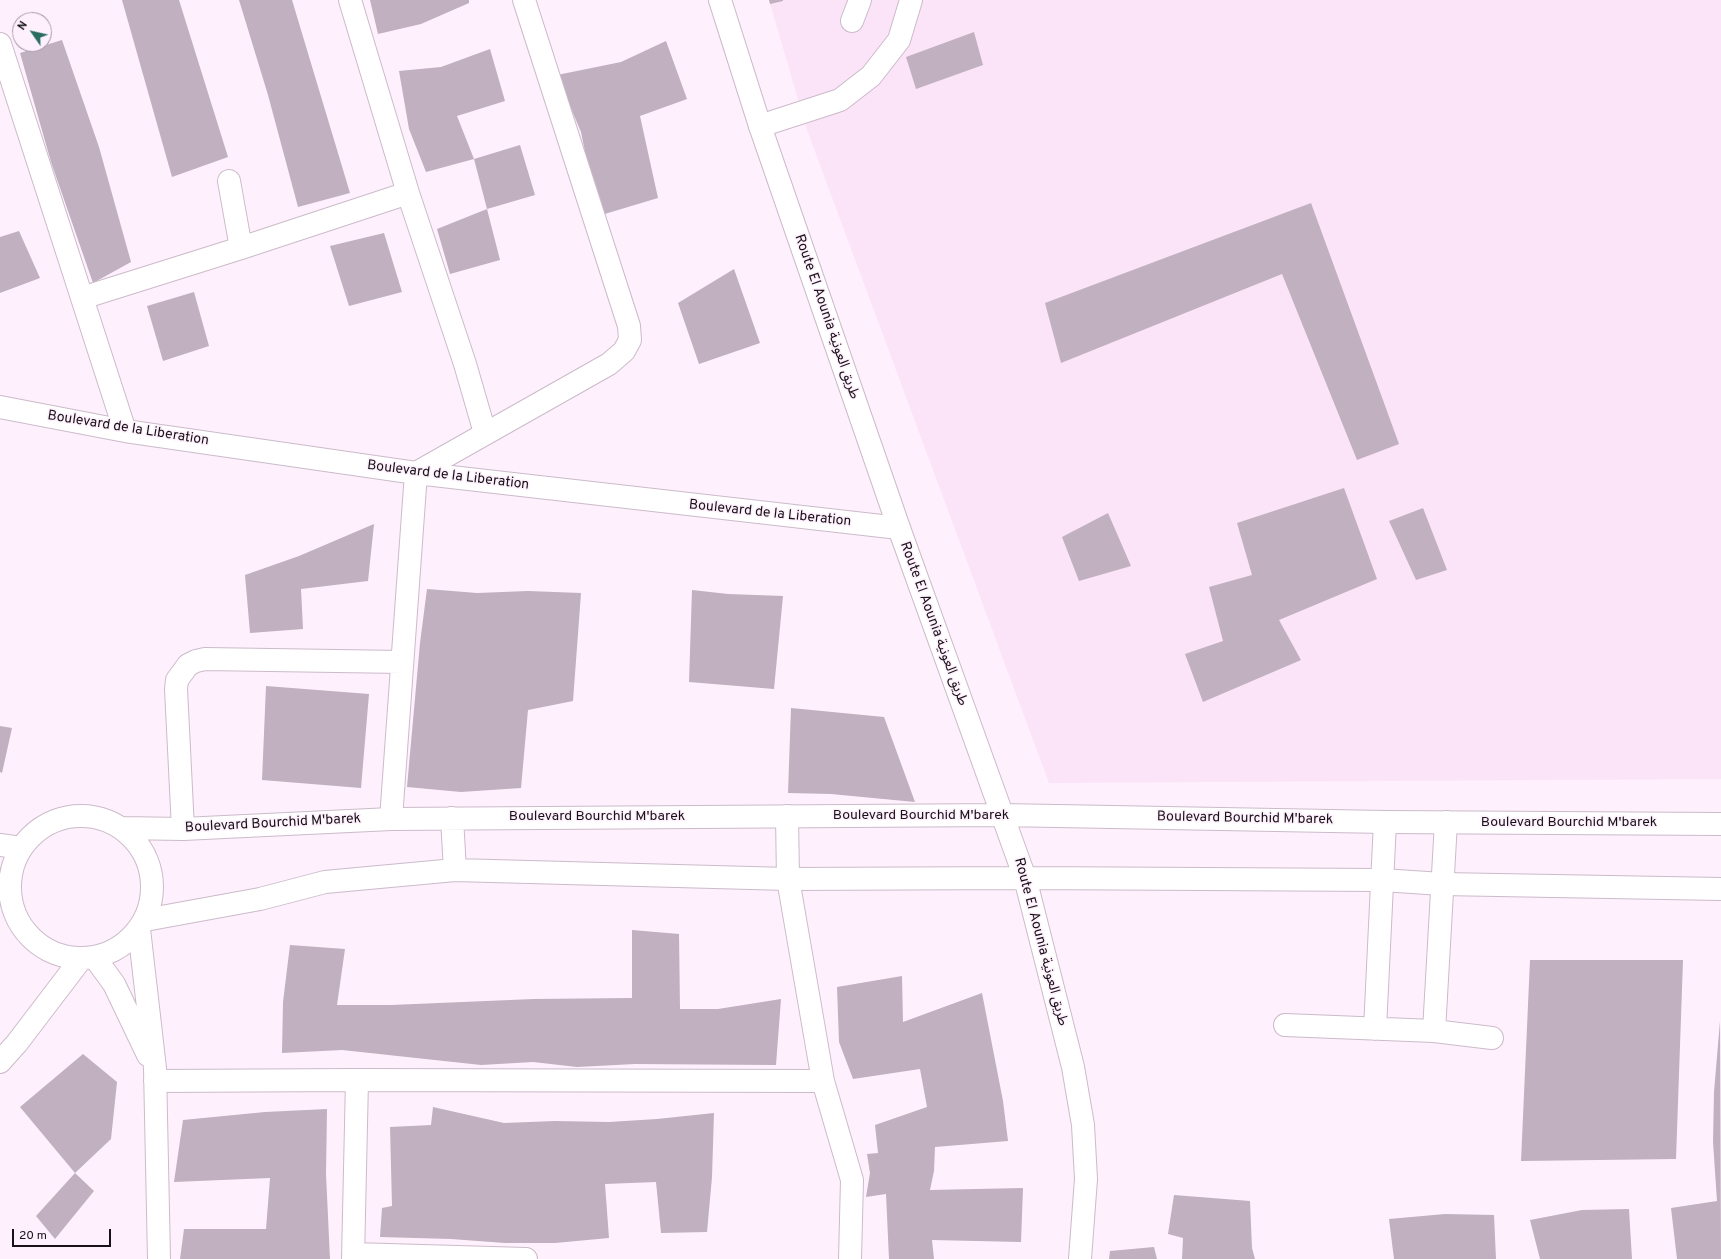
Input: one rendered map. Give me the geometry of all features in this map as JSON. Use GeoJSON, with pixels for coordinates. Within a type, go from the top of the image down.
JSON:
{"type":"FeatureCollection","features":[{"type":"Feature","properties":{"kind":"street"},"geometry":{"type":"LineString","coordinates":[[350,0],[408,193],[465,364],[485,433]]}},
{"type":"Feature","properties":{"kind":"street"},"geometry":{"type":"LineString","coordinates":[[390,818],[416,473],[609,364],[624,351],[630,340],[628,326],[524,0]]}},
{"type":"Feature","properties":{"kind":"street","name":"Route El Aounia طريق العونية"},"geometry":{"type":"LineString","coordinates":[[720,0],[760,126],[898,528],[1025,878],[1073,1067],[1083,1125],[1086,1179],[1080,1259]]}},
{"type":"Feature","properties":{"kind":"street"},"geometry":{"type":"LineString","coordinates":[[852,21],[860,0]]}},
{"type":"Feature","properties":{"kind":"street"},"geometry":{"type":"LineString","coordinates":[[760,126],[840,100],[871,76],[899,40],[911,0]]}},
{"type":"Feature","properties":{"kind":"street"},"geometry":{"type":"LineString","coordinates":[[0,44],[125,431]]}},
{"type":"Feature","properties":{"kind":"street"},"geometry":{"type":"LineString","coordinates":[[228,181],[242,248]]}},
{"type":"Feature","properties":{"kind":"street"},"geometry":{"type":"LineString","coordinates":[[82,298],[242,248],[408,193]]}},
{"type":"Feature","properties":{"kind":"street","name":"Boulevard de la Liberation"},"geometry":{"type":"LineString","coordinates":[[0,407],[125,431],[416,473],[898,528]]}},
{"type":"Feature","properties":{"kind":"street"},"geometry":{"type":"LineString","coordinates":[[183,829],[176,689],[177,680],[188,666],[196,661],[205,659],[402,662]]}},
{"type":"Feature","properties":{"kind":"street","name":"Boulevard Bourchid M'barek"},"geometry":{"type":"LineString","coordinates":[[122,828],[183,829],[390,818],[1002,815],[1385,822],[1721,824]]}},
{"type":"Feature","properties":{"kind":"street"},"geometry":{"type":"LineString","coordinates":[[787,816],[788,879],[823,1081],[852,1180],[850,1259]]}},
{"type":"Feature","properties":{"kind":"street"},"geometry":{"type":"LineString","coordinates":[[67,817],[92,817],[105,820],[122,828],[137,842],[147,859],[153,880],[152,900],[142,925],[120,948],[88,959],[61,956],[43,948],[28,935],[16,919],[5,884],[14,863],[10,847],[34,834],[49,823],[67,817]]}},
{"type":"Feature","properties":{"kind":"street"},"geometry":{"type":"LineString","coordinates":[[452,818],[455,870]]}},
{"type":"Feature","properties":{"kind":"street"},"geometry":{"type":"LineString","coordinates":[[1375,1029],[1385,822]]}},
{"type":"Feature","properties":{"kind":"street"},"geometry":{"type":"LineString","coordinates":[[1434,1031],[1446,822]]}},
{"type":"Feature","properties":{"kind":"street"},"geometry":{"type":"LineString","coordinates":[[142,925],[260,899],[325,882],[455,870],[788,879],[1025,878],[1382,880],[1442,884],[1721,889]]}},
{"type":"Feature","properties":{"kind":"street"},"geometry":{"type":"LineString","coordinates":[[142,925],[155,1074],[159,1251],[143,1259]]}},
{"type":"Feature","properties":{"kind":"street"},"geometry":{"type":"LineString","coordinates":[[0,1062],[88,959]]}},
{"type":"Feature","properties":{"kind":"street"},"geometry":{"type":"LineString","coordinates":[[88,959],[114,984],[155,1074]]}},
{"type":"Feature","properties":{"kind":"street"},"geometry":{"type":"LineString","coordinates":[[1285,1025],[1434,1031],[1492,1038]]}},
{"type":"Feature","properties":{"kind":"street"},"geometry":{"type":"LineString","coordinates":[[155,1074],[357,1080],[823,1081]]}},
{"type":"Feature","properties":{"kind":"street"},"geometry":{"type":"LineString","coordinates":[[357,1080],[353,1257],[526,1259]]}},
{"type":"Feature","properties":{"kind":"shaded area"},"geometry":{"type":"Polygon","coordinates":[[[769,0],[1721,0],[1721,779],[1049,783],[807,130],[769,0]]]}},
{"type":"Feature","properties":{"kind":"building"},"geometry":{"type":"Polygon","coordinates":[[[122,0],[179,0],[228,157],[172,177],[122,0]]]}},
{"type":"Feature","properties":{"kind":"building"},"geometry":{"type":"Polygon","coordinates":[[[239,0],[292,0],[350,193],[298,207],[268,95],[239,0]]]}},
{"type":"Feature","properties":{"kind":"building"},"geometry":{"type":"Polygon","coordinates":[[[370,0],[469,0],[469,3],[421,24],[378,34],[370,0]]]}},
{"type":"Feature","properties":{"kind":"building"},"geometry":{"type":"Polygon","coordinates":[[[769,0],[783,0],[783,1],[770,4],[769,0]]]}},
{"type":"Feature","properties":{"kind":"building"},"geometry":{"type":"Polygon","coordinates":[[[974,32],[983,65],[916,89],[906,57],[974,32]]]}},
{"type":"Feature","properties":{"kind":"building"},"geometry":{"type":"Polygon","coordinates":[[[62,40],[99,147],[131,262],[93,283],[51,162],[20,53],[52,52],[52,43],[62,40]]]}},
{"type":"Feature","properties":{"kind":"building"},"geometry":{"type":"Polygon","coordinates":[[[666,41],[687,99],[640,116],[658,198],[598,216],[581,132],[557,75],[621,62],[666,41]]]}},
{"type":"Feature","properties":{"kind":"building"},"geometry":{"type":"Polygon","coordinates":[[[490,49],[505,101],[457,116],[474,159],[426,172],[409,129],[399,71],[441,67],[490,49]]]}},
{"type":"Feature","properties":{"kind":"building"},"geometry":{"type":"Polygon","coordinates":[[[520,145],[535,195],[487,209],[474,159],[520,145]]]}},
{"type":"Feature","properties":{"kind":"building"},"geometry":{"type":"Polygon","coordinates":[[[1311,203],[1399,444],[1357,460],[1282,274],[1061,363],[1045,303],[1311,203]]]}},
{"type":"Feature","properties":{"kind":"building"},"geometry":{"type":"Polygon","coordinates":[[[487,209],[500,260],[450,274],[437,229],[487,209]]]}},
{"type":"Feature","properties":{"kind":"building"},"geometry":{"type":"Polygon","coordinates":[[[19,231],[40,278],[0,293],[0,237],[19,231]]]}},
{"type":"Feature","properties":{"kind":"building"},"geometry":{"type":"Polygon","coordinates":[[[384,233],[402,292],[349,306],[330,246],[384,233]]]}},
{"type":"Feature","properties":{"kind":"building"},"geometry":{"type":"Polygon","coordinates":[[[734,269],[760,343],[699,364],[678,303],[734,269]]]}},
{"type":"Feature","properties":{"kind":"building"},"geometry":{"type":"Polygon","coordinates":[[[194,292],[209,346],[163,361],[147,306],[194,292]]]}},
{"type":"Feature","properties":{"kind":"building"},"geometry":{"type":"Polygon","coordinates":[[[1344,488],[1377,579],[1279,620],[1301,660],[1203,702],[1185,654],[1223,641],[1209,587],[1252,575],[1237,523],[1344,488]]]}},
{"type":"Feature","properties":{"kind":"building"},"geometry":{"type":"Polygon","coordinates":[[[1423,508],[1447,570],[1416,580],[1389,521],[1423,508]]]}},
{"type":"Feature","properties":{"kind":"building"},"geometry":{"type":"Polygon","coordinates":[[[1108,513],[1131,566],[1079,581],[1062,537],[1108,513]]]}},
{"type":"Feature","properties":{"kind":"building"},"geometry":{"type":"Polygon","coordinates":[[[374,524],[368,581],[301,589],[303,629],[250,633],[245,575],[299,556],[374,524]]]}},
{"type":"Feature","properties":{"kind":"building"},"geometry":{"type":"Polygon","coordinates":[[[427,589],[477,593],[528,591],[581,593],[573,701],[528,710],[521,788],[461,792],[407,787],[420,643],[427,589]]]}},
{"type":"Feature","properties":{"kind":"building"},"geometry":{"type":"Polygon","coordinates":[[[692,590],[728,594],[783,596],[774,689],[689,682],[692,590]]]}},
{"type":"Feature","properties":{"kind":"building"},"geometry":{"type":"Polygon","coordinates":[[[266,686],[369,694],[361,788],[262,780],[266,686]]]}},
{"type":"Feature","properties":{"kind":"building"},"geometry":{"type":"Polygon","coordinates":[[[791,708],[884,717],[915,802],[831,794],[788,793],[791,708]]]}},
{"type":"Feature","properties":{"kind":"building"},"geometry":{"type":"Polygon","coordinates":[[[0,726],[12,728],[2,773],[0,772],[0,726]]]}},
{"type":"Feature","properties":{"kind":"building"},"geometry":{"type":"Polygon","coordinates":[[[632,930],[679,934],[680,1009],[718,1009],[781,999],[776,1065],[635,1064],[577,1067],[533,1062],[481,1065],[342,1050],[282,1053],[283,1002],[290,945],[345,949],[337,1005],[391,1005],[534,999],[632,998],[632,930]]]}},
{"type":"Feature","properties":{"kind":"building"},"geometry":{"type":"Polygon","coordinates":[[[1530,960],[1683,960],[1676,1159],[1521,1161],[1530,960]]]}},
{"type":"Feature","properties":{"kind":"building"},"geometry":{"type":"Polygon","coordinates":[[[902,976],[903,1022],[982,993],[1003,1101],[1008,1141],[935,1147],[934,1171],[930,1190],[1023,1188],[1021,1242],[932,1240],[934,1259],[889,1259],[886,1194],[866,1197],[870,1173],[867,1154],[878,1153],[875,1125],[927,1107],[920,1069],[853,1079],[839,1042],[837,987],[902,976]]]}},
{"type":"Feature","properties":{"kind":"building"},"geometry":{"type":"Polygon","coordinates":[[[1720,1021],[1721,1259],[1677,1259],[1671,1208],[1717,1201],[1713,1142],[1714,1092],[1720,1021]]]}},
{"type":"Feature","properties":{"kind":"building"},"geometry":{"type":"Polygon","coordinates":[[[83,1054],[117,1082],[111,1139],[75,1173],[20,1107],[83,1054]]]}},
{"type":"Feature","properties":{"kind":"building"},"geometry":{"type":"Polygon","coordinates":[[[433,1107],[504,1123],[555,1121],[609,1122],[714,1113],[712,1177],[707,1232],[661,1233],[656,1182],[605,1184],[609,1238],[555,1243],[505,1243],[451,1239],[380,1237],[382,1208],[392,1206],[390,1127],[431,1125],[433,1107]]]}},
{"type":"Feature","properties":{"kind":"building"},"geometry":{"type":"Polygon","coordinates":[[[327,1109],[326,1174],[330,1259],[180,1259],[184,1229],[266,1229],[270,1178],[174,1182],[183,1120],[265,1112],[327,1109]]]}},
{"type":"Feature","properties":{"kind":"building"},"geometry":{"type":"Polygon","coordinates":[[[75,1173],[94,1191],[55,1239],[36,1216],[75,1173]]]}},
{"type":"Feature","properties":{"kind":"building"},"geometry":{"type":"Polygon","coordinates":[[[1174,1195],[1250,1201],[1252,1248],[1255,1259],[1182,1259],[1183,1238],[1168,1234],[1174,1195]]]}},
{"type":"Feature","properties":{"kind":"building"},"geometry":{"type":"Polygon","coordinates":[[[1629,1209],[1632,1259],[1540,1259],[1530,1220],[1582,1210],[1629,1209]]]}},
{"type":"Feature","properties":{"kind":"building"},"geometry":{"type":"Polygon","coordinates":[[[1445,1214],[1494,1215],[1496,1259],[1394,1259],[1389,1219],[1445,1214]]]}},
{"type":"Feature","properties":{"kind":"building"},"geometry":{"type":"Polygon","coordinates":[[[1154,1247],[1157,1259],[1109,1259],[1110,1251],[1154,1247]]]}}]}
